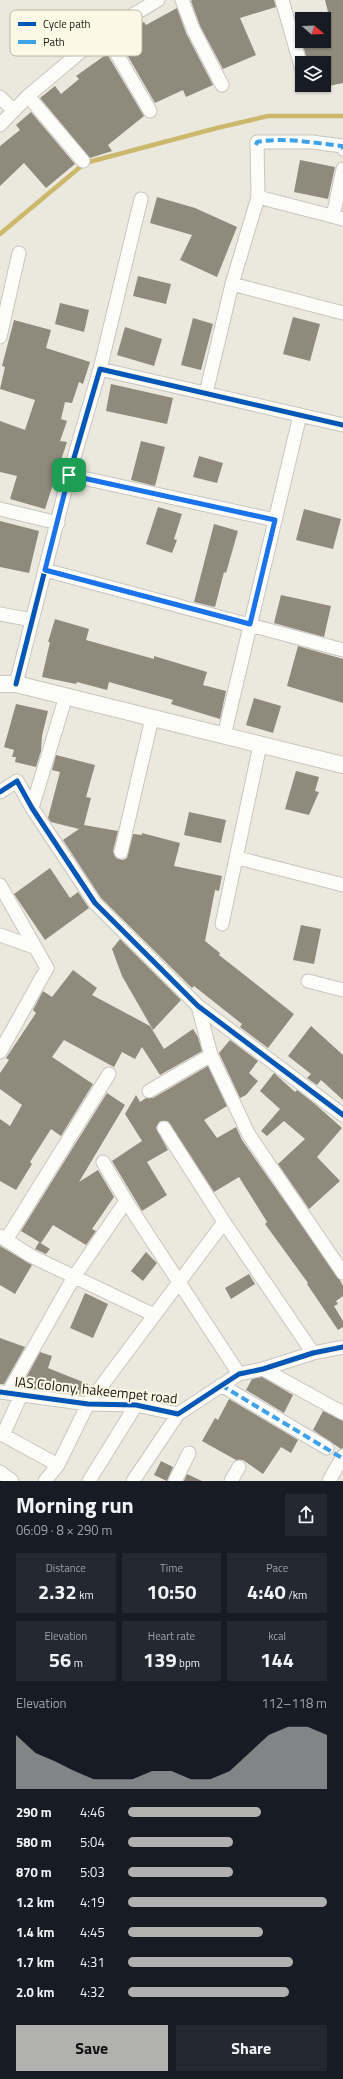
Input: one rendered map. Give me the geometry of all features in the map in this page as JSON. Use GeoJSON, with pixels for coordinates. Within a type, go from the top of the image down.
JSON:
{"type":"FeatureCollection","features":[{"type":"Feature","properties":{"kind":"street"},"geometry":{"type":"LineString","coordinates":[[141,10],[158,0]]}},
{"type":"Feature","properties":{"kind":"street"},"geometry":{"type":"LineString","coordinates":[[182,0],[193,29],[222,85]]}},
{"type":"Feature","properties":{"kind":"street"},"geometry":{"type":"LineString","coordinates":[[282,0],[298,56]]}},
{"type":"Feature","properties":{"kind":"street"},"geometry":{"type":"LineString","coordinates":[[0,125],[28,96],[76,56]]}},
{"type":"Feature","properties":{"kind":"street"},"geometry":{"type":"LineString","coordinates":[[118,56],[150,110]]}},
{"type":"Feature","properties":{"kind":"street"},"geometry":{"type":"LineString","coordinates":[[28,96],[83,161]]}},
{"type":"Feature","properties":{"kind":"street"},"geometry":{"type":"LineString","coordinates":[[0,97],[13,110]]}},
{"type":"Feature","properties":{"kind":"street"},"geometry":{"type":"LineString","coordinates":[[206,393],[232,284],[258,197],[257,142],[312,142],[342,146],[343,149]]}},
{"type":"Feature","properties":{"kind":"street"},"geometry":{"type":"LineString","coordinates":[[258,197],[338,217],[343,169]]}},
{"type":"Feature","properties":{"kind":"street"},"geometry":{"type":"LineString","coordinates":[[141,199],[100,369],[69,475],[58,523],[32,620],[8,684],[66,696],[343,766]]}},
{"type":"Feature","properties":{"kind":"street"},"geometry":{"type":"LineString","coordinates":[[0,337],[19,253]]}},
{"type":"Feature","properties":{"kind":"street"},"geometry":{"type":"LineString","coordinates":[[232,284],[343,313]]}},
{"type":"Feature","properties":{"kind":"street"},"geometry":{"type":"LineString","coordinates":[[100,369],[343,425]]}},
{"type":"Feature","properties":{"kind":"street"},"geometry":{"type":"LineString","coordinates":[[224,736],[300,415]]}},
{"type":"Feature","properties":{"kind":"street"},"geometry":{"type":"LineString","coordinates":[[69,475],[275,520]]}},
{"type":"Feature","properties":{"kind":"street"},"geometry":{"type":"LineString","coordinates":[[0,509],[58,523]]}},
{"type":"Feature","properties":{"kind":"street"},"geometry":{"type":"LineString","coordinates":[[45,570],[343,650]]}},
{"type":"Feature","properties":{"kind":"street"},"geometry":{"type":"LineString","coordinates":[[0,614],[32,620]]}},
{"type":"Feature","properties":{"kind":"street"},"geometry":{"type":"LineString","coordinates":[[32,808],[66,696]]}},
{"type":"Feature","properties":{"kind":"street"},"geometry":{"type":"LineString","coordinates":[[122,852],[152,718]]}},
{"type":"Feature","properties":{"kind":"street"},"geometry":{"type":"LineString","coordinates":[[222,924],[238,858],[260,745]]}},
{"type":"Feature","properties":{"kind":"street"},"geometry":{"type":"LineString","coordinates":[[0,792],[17,781],[32,808],[95,903],[198,1006],[343,1115]]}},
{"type":"Feature","properties":{"kind":"street"},"geometry":{"type":"LineString","coordinates":[[238,858],[343,885]]}},
{"type":"Feature","properties":{"kind":"street"},"geometry":{"type":"LineString","coordinates":[[0,884],[47,968],[0,1052]]}},
{"type":"Feature","properties":{"kind":"street"},"geometry":{"type":"LineString","coordinates":[[0,935],[34,946]]}},
{"type":"Feature","properties":{"kind":"street"},"geometry":{"type":"LineString","coordinates":[[308,981],[343,990]]}},
{"type":"Feature","properties":{"kind":"street"},"geometry":{"type":"LineString","coordinates":[[198,1006],[211,1055],[249,1135],[343,1273]]}},
{"type":"Feature","properties":{"kind":"street"},"geometry":{"type":"LineString","coordinates":[[149,1091],[211,1055]]}},
{"type":"Feature","properties":{"kind":"street"},"geometry":{"type":"LineString","coordinates":[[109,1074],[3,1238],[32,1256],[154,1316]]}},
{"type":"Feature","properties":{"kind":"street"},"geometry":{"type":"LineString","coordinates":[[164,1128],[224,1222],[313,1353]]}},
{"type":"Feature","properties":{"kind":"street"},"geometry":{"type":"LineString","coordinates":[[103,1162],[126,1201],[239,1374]]}},
{"type":"Feature","properties":{"kind":"street"},"geometry":{"type":"LineString","coordinates":[[4,1392],[74,1277],[126,1201]]}},
{"type":"Feature","properties":{"kind":"street"},"geometry":{"type":"LineString","coordinates":[[45,1481],[58,1465],[88,1404],[224,1222]]}},
{"type":"Feature","properties":{"kind":"street","name":"IAS Colony, hakeempet road"},"geometry":{"type":"LineString","coordinates":[[4,1392],[88,1404],[136,1405],[178,1414],[239,1374],[263,1369],[313,1353],[343,1347]]}},
{"type":"Feature","properties":{"kind":"street"},"geometry":{"type":"LineString","coordinates":[[263,1369],[343,1413]]}},
{"type":"Feature","properties":{"kind":"street"},"geometry":{"type":"LineString","coordinates":[[221,1386],[327,1448]]}},
{"type":"Feature","properties":{"kind":"street"},"geometry":{"type":"LineString","coordinates":[[21,1395],[3,1435],[58,1465]]}},
{"type":"Feature","properties":{"kind":"street"},"geometry":{"type":"LineString","coordinates":[[89,1481],[136,1405]]}},
{"type":"Feature","properties":{"kind":"street"},"geometry":{"type":"LineString","coordinates":[[132,1481],[178,1414]]}},
{"type":"Feature","properties":{"kind":"street"},"geometry":{"type":"LineString","coordinates":[[175,1481],[189,1454]]}},
{"type":"Feature","properties":{"kind":"street"},"geometry":{"type":"LineString","coordinates":[[329,1481],[343,1456]]}},
{"type":"Feature","properties":{"kind":"street"},"geometry":{"type":"LineString","coordinates":[[231,1481],[239,1467]]}},
{"type":"Feature","properties":{"kind":"street"},"geometry":{"type":"LineString","coordinates":[[0,1472],[12,1481]]}},
{"type":"Feature","properties":{"kind":"building"},"geometry":{"type":"Polygon","coordinates":[[[274,0],[276,7],[240,18],[256,55],[223,69],[200,26],[191,1],[274,0]]]}},
{"type":"Feature","properties":{"kind":"building"},"geometry":{"type":"Polygon","coordinates":[[[325,0],[343,0],[343,83],[331,86],[331,56],[306,56],[304,48],[331,48],[331,12],[328,12],[325,0]]]}},
{"type":"Feature","properties":{"kind":"building"},"geometry":{"type":"Polygon","coordinates":[[[177,8],[186,33],[213,85],[186,97],[183,90],[155,103],[128,56],[142,56],[142,23],[144,22],[146,25],[177,8]]]}},
{"type":"Feature","properties":{"kind":"building"},"geometry":{"type":"Polygon","coordinates":[[[104,56],[108,56],[144,116],[108,145],[112,151],[90,158],[40,98],[55,86],[61,94],[79,79],[76,76],[104,56]]]}},
{"type":"Feature","properties":{"kind":"building"},"geometry":{"type":"Polygon","coordinates":[[[31,112],[75,164],[46,188],[24,163],[0,186],[0,146],[20,130],[16,125],[31,112]]]}},
{"type":"Feature","properties":{"kind":"building"},"geometry":{"type":"Polygon","coordinates":[[[300,160],[335,167],[328,199],[294,192],[300,160]]]}},
{"type":"Feature","properties":{"kind":"building"},"geometry":{"type":"Polygon","coordinates":[[[157,197],[195,208],[237,227],[217,277],[180,260],[192,235],[150,223],[157,197]]]}},
{"type":"Feature","properties":{"kind":"building"},"geometry":{"type":"Polygon","coordinates":[[[138,276],[171,284],[166,304],[133,296],[138,276]]]}},
{"type":"Feature","properties":{"kind":"building"},"geometry":{"type":"Polygon","coordinates":[[[60,303],[89,310],[84,332],[55,324],[60,303]]]}},
{"type":"Feature","properties":{"kind":"building"},"geometry":{"type":"Polygon","coordinates":[[[293,317],[320,324],[310,361],[283,354],[293,317]]]}},
{"type":"Feature","properties":{"kind":"building"},"geometry":{"type":"Polygon","coordinates":[[[193,318],[213,324],[201,370],[181,365],[193,318]]]}},
{"type":"Feature","properties":{"kind":"building"},"geometry":{"type":"Polygon","coordinates":[[[14,320],[51,330],[46,348],[90,362],[83,384],[79,382],[72,403],[65,402],[61,419],[67,421],[60,441],[67,442],[45,509],[10,499],[17,476],[0,472],[0,421],[25,430],[35,400],[0,389],[5,367],[2,366],[14,320]]]}},
{"type":"Feature","properties":{"kind":"building"},"geometry":{"type":"Polygon","coordinates":[[[125,327],[162,339],[154,366],[117,355],[125,327]]]}},
{"type":"Feature","properties":{"kind":"building"},"geometry":{"type":"Polygon","coordinates":[[[111,384],[173,398],[167,424],[106,411],[111,384]]]}},
{"type":"Feature","properties":{"kind":"building"},"geometry":{"type":"Polygon","coordinates":[[[141,441],[165,447],[155,486],[131,480],[141,441]]]}},
{"type":"Feature","properties":{"kind":"building"},"geometry":{"type":"Polygon","coordinates":[[[199,456],[223,463],[217,483],[193,477],[199,456]]]}},
{"type":"Feature","properties":{"kind":"building"},"geometry":{"type":"Polygon","coordinates":[[[158,507],[182,514],[174,539],[177,540],[172,553],[146,544],[158,507]]]}},
{"type":"Feature","properties":{"kind":"building"},"geometry":{"type":"Polygon","coordinates":[[[304,509],[341,519],[333,549],[296,540],[304,509]]]}},
{"type":"Feature","properties":{"kind":"building"},"geometry":{"type":"Polygon","coordinates":[[[0,521],[39,531],[29,573],[0,567],[0,521]]]}},
{"type":"Feature","properties":{"kind":"building"},"geometry":{"type":"Polygon","coordinates":[[[214,524],[238,531],[226,573],[224,572],[215,607],[194,602],[214,524]]]}},
{"type":"Feature","properties":{"kind":"building"},"geometry":{"type":"Polygon","coordinates":[[[281,595],[331,606],[324,637],[274,623],[281,595]]]}},
{"type":"Feature","properties":{"kind":"building"},"geometry":{"type":"Polygon","coordinates":[[[55,619],[89,629],[86,640],[154,659],[154,656],[207,672],[203,685],[226,691],[220,719],[171,704],[173,700],[109,682],[107,690],[77,682],[76,684],[42,677],[50,642],[48,642],[55,619]]]}},
{"type":"Feature","properties":{"kind":"building"},"geometry":{"type":"Polygon","coordinates":[[[298,646],[343,659],[343,703],[287,686],[298,646]]]}},
{"type":"Feature","properties":{"kind":"building"},"geometry":{"type":"Polygon","coordinates":[[[254,698],[281,706],[273,733],[246,725],[254,698]]]}},
{"type":"Feature","properties":{"kind":"building"},"geometry":{"type":"Polygon","coordinates":[[[16,704],[48,711],[42,736],[41,751],[36,767],[15,762],[16,757],[12,757],[14,750],[4,747],[16,704]]]}},
{"type":"Feature","properties":{"kind":"building"},"geometry":{"type":"Polygon","coordinates":[[[56,755],[95,765],[86,797],[91,798],[84,825],[118,831],[113,851],[116,858],[123,860],[127,858],[133,834],[142,835],[142,833],[180,843],[174,866],[222,876],[219,891],[215,890],[205,941],[220,953],[219,955],[294,1014],[268,1048],[240,1027],[242,1024],[194,986],[192,988],[101,898],[63,840],[79,829],[51,822],[48,818],[60,772],[52,770],[56,755]]]}},
{"type":"Feature","properties":{"kind":"building"},"geometry":{"type":"Polygon","coordinates":[[[296,771],[319,777],[315,791],[319,792],[309,815],[285,809],[296,771]]]}},
{"type":"Feature","properties":{"kind":"building"},"geometry":{"type":"Polygon","coordinates":[[[189,812],[226,820],[221,843],[184,835],[189,812]]]}},
{"type":"Feature","properties":{"kind":"building"},"geometry":{"type":"Polygon","coordinates":[[[50,868],[70,898],[78,892],[89,908],[45,940],[14,894],[50,868]]]}},
{"type":"Feature","properties":{"kind":"building"},"geometry":{"type":"Polygon","coordinates":[[[301,925],[321,929],[314,964],[293,960],[301,925]]]}},
{"type":"Feature","properties":{"kind":"building"},"geometry":{"type":"Polygon","coordinates":[[[120,939],[181,1000],[153,1030],[122,976],[112,949],[120,939]]]}},
{"type":"Feature","properties":{"kind":"building"},"geometry":{"type":"Polygon","coordinates":[[[73,970],[97,988],[92,995],[150,1026],[164,1049],[193,1029],[198,1037],[202,1051],[160,1075],[142,1047],[135,1059],[122,1052],[114,1067],[64,1040],[52,1057],[93,1084],[61,1136],[51,1129],[30,1162],[32,1164],[16,1190],[0,1181],[0,1119],[10,1126],[22,1105],[0,1089],[0,1073],[9,1060],[6,1058],[36,1013],[33,1010],[43,991],[52,997],[73,970]]]}},
{"type":"Feature","properties":{"kind":"building"},"geometry":{"type":"Polygon","coordinates":[[[311,1026],[343,1055],[343,1100],[321,1080],[317,1085],[307,1078],[311,1074],[288,1056],[311,1026]]]}},
{"type":"Feature","properties":{"kind":"building"},"geometry":{"type":"Polygon","coordinates":[[[230,1040],[258,1061],[249,1073],[258,1081],[246,1095],[240,1098],[219,1053],[230,1040]]]}},
{"type":"Feature","properties":{"kind":"building"},"geometry":{"type":"Polygon","coordinates":[[[208,1066],[227,1106],[204,1120],[217,1138],[236,1127],[242,1140],[340,1280],[343,1286],[343,1296],[336,1301],[338,1304],[334,1306],[343,1321],[343,1327],[338,1330],[307,1284],[308,1283],[265,1224],[267,1222],[239,1177],[214,1192],[168,1121],[160,1121],[156,1128],[168,1150],[147,1162],[167,1195],[142,1211],[112,1161],[142,1141],[125,1114],[136,1095],[140,1102],[146,1098],[153,1098],[208,1066]]]}},
{"type":"Feature","properties":{"kind":"building"},"geometry":{"type":"Polygon","coordinates":[[[274,1073],[295,1092],[297,1090],[315,1104],[342,1128],[317,1157],[340,1181],[309,1209],[278,1164],[305,1139],[284,1121],[267,1136],[261,1131],[280,1109],[260,1091],[274,1073]]]}},
{"type":"Feature","properties":{"kind":"building"},"geometry":{"type":"Polygon","coordinates":[[[107,1093],[125,1105],[79,1182],[98,1170],[114,1197],[92,1229],[96,1231],[86,1245],[53,1225],[41,1243],[21,1231],[107,1093]]]}},
{"type":"Feature","properties":{"kind":"building"},"geometry":{"type":"Polygon","coordinates":[[[39,1242],[50,1249],[46,1254],[35,1249],[39,1242]]]}},
{"type":"Feature","properties":{"kind":"building"},"geometry":{"type":"Polygon","coordinates":[[[0,1246],[32,1265],[15,1294],[0,1285],[0,1246]]]}},
{"type":"Feature","properties":{"kind":"building"},"geometry":{"type":"Polygon","coordinates":[[[146,1252],[157,1263],[143,1281],[131,1271],[146,1252]]]}},
{"type":"Feature","properties":{"kind":"building"},"geometry":{"type":"Polygon","coordinates":[[[249,1274],[255,1284],[231,1299],[225,1288],[249,1274]]]}},
{"type":"Feature","properties":{"kind":"building"},"geometry":{"type":"Polygon","coordinates":[[[85,1293],[108,1304],[93,1338],[70,1328],[85,1293]]]}},
{"type":"Feature","properties":{"kind":"building"},"geometry":{"type":"Polygon","coordinates":[[[0,1338],[25,1347],[4,1384],[0,1384],[0,1338]]]}},
{"type":"Feature","properties":{"kind":"building"},"geometry":{"type":"Polygon","coordinates":[[[40,1352],[52,1356],[48,1368],[88,1384],[83,1395],[61,1389],[60,1392],[21,1387],[40,1352]]]}},
{"type":"Feature","properties":{"kind":"building"},"geometry":{"type":"Polygon","coordinates":[[[262,1377],[293,1395],[284,1413],[246,1390],[252,1379],[262,1377]]]}},
{"type":"Feature","properties":{"kind":"building"},"geometry":{"type":"Polygon","coordinates":[[[229,1399],[298,1440],[291,1453],[281,1447],[263,1474],[243,1460],[236,1460],[202,1441],[215,1418],[218,1420],[229,1399]]]}},
{"type":"Feature","properties":{"kind":"building"},"geometry":{"type":"Polygon","coordinates":[[[323,1411],[343,1421],[343,1448],[341,1449],[313,1430],[323,1411]]]}},
{"type":"Feature","properties":{"kind":"building"},"geometry":{"type":"Polygon","coordinates":[[[161,1461],[173,1467],[167,1481],[154,1475],[161,1461]]]}},
{"type":"Feature","properties":{"kind":"building"},"geometry":{"type":"Polygon","coordinates":[[[187,1474],[202,1481],[184,1481],[187,1474]]]}},
{"type":"Feature","properties":{"kind":"waterway"},"geometry":{"type":"LineString","coordinates":[[0,234],[85,163],[268,116],[343,116]]}},
{"type":"Feature","properties":{"kind":"marked path"},"geometry":{"type":"LineString","coordinates":[[256,145],[257,142],[289,140],[342,146],[343,149]]}},
{"type":"Feature","properties":{"kind":"marked path"},"geometry":{"type":"LineString","coordinates":[[221,1385],[342,1458]]}},
{"type":"Feature","properties":{"kind":"cycle path"},"geometry":{"type":"LineString","coordinates":[[16,684],[69,475],[100,369],[343,425]]}},
{"type":"Feature","properties":{"kind":"cycle path"},"geometry":{"type":"LineString","coordinates":[[0,792],[17,781],[32,808],[95,903],[198,1006],[343,1115]]}},
{"type":"Feature","properties":{"kind":"cycle path"},"geometry":{"type":"LineString","coordinates":[[0,1392],[88,1404],[136,1405],[178,1414],[239,1374],[263,1369],[313,1353],[343,1347]]}},
{"type":"Feature","properties":{"kind":"route"},"geometry":{"type":"LineString","coordinates":[[69,475],[275,520],[250,624],[45,570],[69,475]]}}]}
